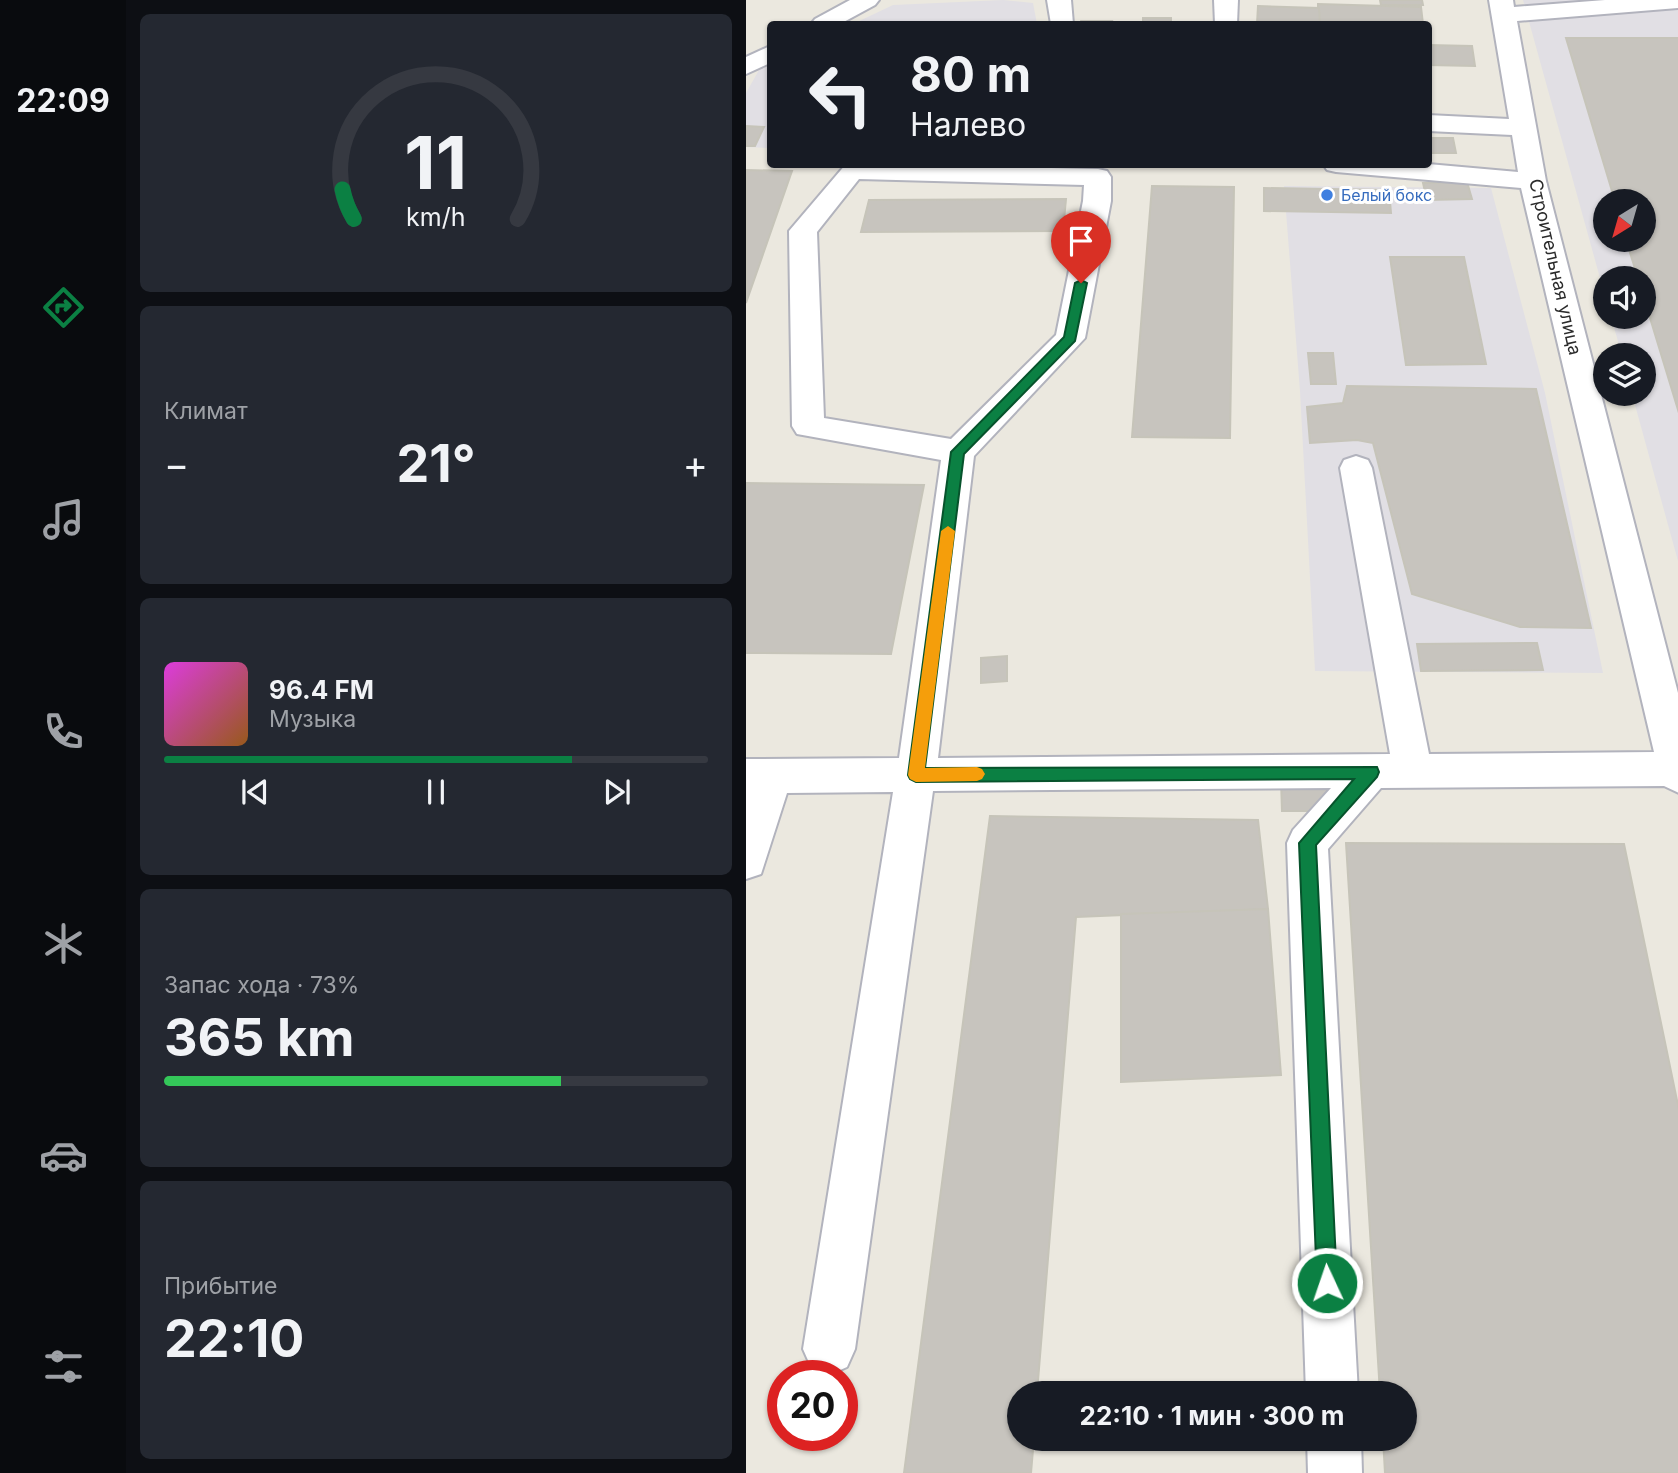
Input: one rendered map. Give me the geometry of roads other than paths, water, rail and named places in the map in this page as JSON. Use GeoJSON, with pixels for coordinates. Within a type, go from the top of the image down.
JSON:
{"type":"FeatureCollection","features":[{"type":"Feature","properties":{"kind":"street"},"geometry":{"type":"LineString","coordinates":[[816,20],[867,0]]}},
{"type":"Feature","properties":{"kind":"street"},"geometry":{"type":"LineString","coordinates":[[1059,0],[1062,21]]}},
{"type":"Feature","properties":{"kind":"street"},"geometry":{"type":"LineString","coordinates":[[1226,0],[1226,21]]}},
{"type":"Feature","properties":{"kind":"street"},"geometry":{"type":"LineString","coordinates":[[1503,8],[1679,1]]}},
{"type":"Feature","properties":{"kind":"street","name":"Строительная улица"},"geometry":{"type":"LineString","coordinates":[[1503,8],[1533,181],[1678,773]]}},
{"type":"Feature","properties":{"kind":"street"},"geometry":{"type":"LineString","coordinates":[[746,67],[767,55]]}},
{"type":"Feature","properties":{"kind":"street"},"geometry":{"type":"LineString","coordinates":[[1432,122],[1524,128]]}},
{"type":"Feature","properties":{"kind":"street"},"geometry":{"type":"LineString","coordinates":[[1382,168],[1533,181]]}},
{"type":"Feature","properties":{"kind":"street"},"geometry":{"type":"LineString","coordinates":[[829,1349],[916,775],[958,452],[1070,338],[1097,201],[1098,177],[852,171],[803,231],[808,426],[958,452]]}},
{"type":"Feature","properties":{"kind":"street"},"geometry":{"type":"LineString","coordinates":[[1356,468],[1392,771]]}},
{"type":"Feature","properties":{"kind":"street"},"geometry":{"type":"LineString","coordinates":[[1331,1381],[1307,843],[1392,771]]}},
{"type":"Feature","properties":{"kind":"street"},"geometry":{"type":"LineString","coordinates":[[746,861],[759,775],[1392,771],[1678,773]]}},
{"type":"Feature","properties":{"kind":"street"},"geometry":{"type":"LineString","coordinates":[[1334,1451],[1335,1473]]}},
{"type":"Feature","properties":{"kind":"place","name":"Белый бокс"},"geometry":{"type":"Point","coordinates":[1327,195]}}]}
